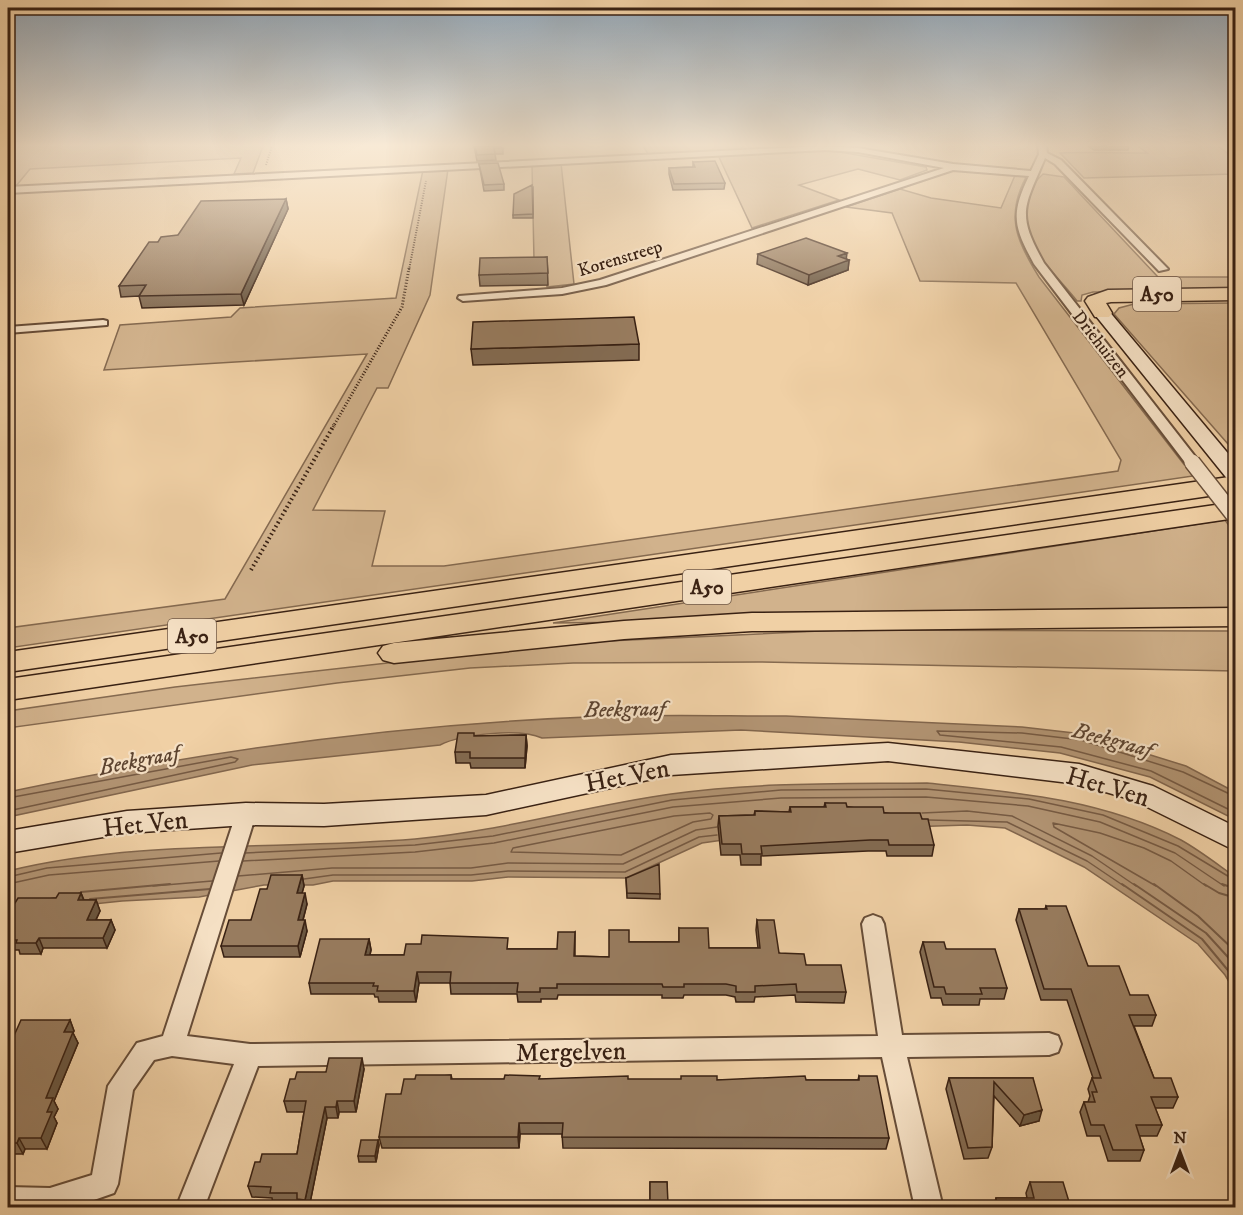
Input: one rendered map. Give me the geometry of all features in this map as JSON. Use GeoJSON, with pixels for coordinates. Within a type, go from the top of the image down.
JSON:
{"type":"FeatureCollection","features":[{"type":"Feature","properties":{"kind":"highway","name":"A50"},"geometry":{"type":"LineString","coordinates":[[1102,313],[1095,301],[1108,296],[1236,294]]}},
{"type":"Feature","properties":{"kind":"highway","name":"A50"},"geometry":{"type":"LineString","coordinates":[[1102,313],[1106,304],[1118,302],[1236,301]]}},
{"type":"Feature","properties":{"kind":"highway","name":"A50"},"geometry":{"type":"LineString","coordinates":[[1183,491],[1230,471]]}},
{"type":"Feature","properties":{"kind":"highway","name":"A50"},"geometry":{"type":"LineString","coordinates":[[8,662],[1236,484]]}},
{"type":"Feature","properties":{"kind":"highway","name":"A50"},"geometry":{"type":"LineString","coordinates":[[8,690],[1236,510]]}},
{"type":"Feature","properties":{"kind":"highway","name":"A50"},"geometry":{"type":"LineString","coordinates":[[178,665],[327,660],[624,630],[752,622],[1236,617]]}},
{"type":"Feature","properties":{"kind":"street","name":"Korenstreep"},"geometry":{"type":"LineString","coordinates":[[463,298],[562,291],[602,283],[845,203]]}},
{"type":"Feature","properties":{"kind":"street","name":"Driehuizen"},"geometry":{"type":"LineString","coordinates":[[1021,203],[1019,214],[1026,241],[1039,264],[1236,518]]}},
{"type":"Feature","properties":{"kind":"street","name":"Driehuizen"},"geometry":{"type":"LineString","coordinates":[[1098,203],[1163,269]]}},
{"type":"Feature","properties":{"kind":"street","name":"Driehuizen"},"geometry":{"type":"LineString","coordinates":[[1102,313],[1230,471]]}},
{"type":"Feature","properties":{"kind":"street"},"geometry":{"type":"LineString","coordinates":[[8,330],[103,323]]}},
{"type":"Feature","properties":{"kind":"street","name":"Het Ven"},"geometry":{"type":"LineString","coordinates":[[8,842],[127,822],[242,827],[324,815],[486,805],[671,765],[888,752],[1079,774],[1143,793],[1236,840]]}},
{"type":"Feature","properties":{"kind":"street"},"geometry":{"type":"LineString","coordinates":[[8,1200],[50,1204],[104,1184],[121,1086],[146,1051],[172,1045],[242,827]]}},
{"type":"Feature","properties":{"kind":"street"},"geometry":{"type":"LineString","coordinates":[[873,924],[892,1046],[929,1208]]}},
{"type":"Feature","properties":{"kind":"street","name":"Mergelven"},"geometry":{"type":"LineString","coordinates":[[172,1045],[250,1055],[1049,1044]]}},
{"type":"Feature","properties":{"kind":"street"},"geometry":{"type":"LineString","coordinates":[[190,1208],[250,1055]]}},
{"type":"Feature","properties":{"kind":"path"},"geometry":{"type":"LineString","coordinates":[[251,570],[402,307],[422,203]]}},
{"type":"Feature","properties":{"kind":"shaded area"},"geometry":{"type":"Polygon","coordinates":[[[416,203],[443,203],[430,295],[388,388],[377,388],[313,510],[385,511],[372,566],[444,566],[1118,471],[1121,460],[1016,283],[920,281],[892,213],[846,207],[859,203],[964,203],[1001,208],[1003,203],[1017,203],[1016,229],[1025,252],[1039,277],[1193,476],[8,648],[8,628],[225,599],[367,354],[104,370],[120,325],[231,317],[240,308],[396,298],[416,203]]]}},
{"type":"Feature","properties":{"kind":"shaded area"},"geometry":{"type":"Polygon","coordinates":[[[533,203],[565,203],[574,284],[547,287],[547,267],[534,260],[533,203]]]}},
{"type":"Feature","properties":{"kind":"shaded area"},"geometry":{"type":"Polygon","coordinates":[[[740,203],[831,203],[752,228],[740,203]]]}},
{"type":"Feature","properties":{"kind":"shaded area"},"geometry":{"type":"Polygon","coordinates":[[[1027,203],[1088,203],[1158,277],[1235,277],[1235,292],[1093,292],[1082,295],[1081,301],[1077,301],[1030,242],[1025,225],[1027,203]]]}},
{"type":"Feature","properties":{"kind":"shaded area"},"geometry":{"type":"Polygon","coordinates":[[[1236,303],[1235,452],[1114,314],[1119,308],[1134,304],[1236,303]]]}},
{"type":"Feature","properties":{"kind":"shaded area"},"geometry":{"type":"Polygon","coordinates":[[[1225,520],[1235,534],[1235,616],[553,623],[1225,520]]]}},
{"type":"Feature","properties":{"kind":"shaded area"},"geometry":{"type":"Polygon","coordinates":[[[841,630],[1235,631],[1235,671],[758,662],[573,663],[470,668],[337,683],[8,728],[8,711],[175,687],[565,643],[841,630]]]}},
{"type":"Feature","properties":{"kind":"water"},"geometry":{"type":"Polygon","coordinates":[[[786,716],[1022,727],[1083,734],[1186,766],[1235,792],[1236,820],[1150,777],[1060,753],[959,742],[741,730],[542,738],[519,733],[476,735],[440,745],[252,765],[8,817],[8,792],[151,765],[296,742],[441,726],[587,717],[786,716]]]}},
{"type":"Feature","properties":{"kind":"water"},"geometry":{"type":"Polygon","coordinates":[[[927,783],[1025,794],[1088,806],[1151,826],[1181,840],[1201,853],[1234,876],[1235,992],[1225,975],[1198,944],[1084,867],[1005,828],[967,825],[787,831],[702,843],[626,878],[508,877],[472,881],[333,881],[313,885],[264,885],[199,897],[122,901],[8,913],[8,871],[57,861],[159,850],[415,839],[480,830],[639,799],[735,787],[927,783]]]}},
{"type":"Feature","properties":{"kind":"building"},"geometry":{"type":"Polygon","coordinates":[[[200,203],[284,203],[241,294],[139,296],[146,285],[119,286],[149,242],[158,242],[161,237],[178,235],[200,203]]]}},
{"type":"Feature","properties":{"kind":"building"},"geometry":{"type":"Polygon","coordinates":[[[514,203],[533,203],[533,214],[513,215],[514,203]]]}},
{"type":"Feature","properties":{"kind":"building"},"geometry":{"type":"Polygon","coordinates":[[[806,238],[847,253],[838,256],[849,260],[809,275],[758,254],[806,238]]]}},
{"type":"Feature","properties":{"kind":"building"},"geometry":{"type":"Polygon","coordinates":[[[547,257],[548,273],[479,275],[480,258],[547,257]]]}},
{"type":"Feature","properties":{"kind":"building"},"geometry":{"type":"Polygon","coordinates":[[[634,317],[639,344],[471,349],[473,322],[634,317]]]}},
{"type":"Feature","properties":{"kind":"building"},"geometry":{"type":"Polygon","coordinates":[[[458,733],[474,733],[474,736],[526,735],[525,758],[470,758],[470,752],[455,752],[458,733]]]}},
{"type":"Feature","properties":{"kind":"building"},"geometry":{"type":"Polygon","coordinates":[[[825,803],[846,803],[847,807],[883,807],[884,813],[920,813],[922,819],[928,819],[934,845],[889,845],[888,840],[870,840],[761,846],[762,854],[742,854],[741,844],[722,844],[719,816],[755,815],[755,811],[791,812],[790,807],[826,807],[825,803]]]}},
{"type":"Feature","properties":{"kind":"building"},"geometry":{"type":"Polygon","coordinates":[[[659,864],[660,894],[627,893],[626,878],[659,864]]]}},
{"type":"Feature","properties":{"kind":"building"},"geometry":{"type":"Polygon","coordinates":[[[271,875],[302,875],[297,893],[305,893],[298,920],[305,920],[298,946],[221,946],[229,920],[251,920],[260,889],[267,889],[271,875]]]}},
{"type":"Feature","properties":{"kind":"building"},"geometry":{"type":"Polygon","coordinates":[[[59,893],[81,893],[78,900],[96,900],[87,920],[111,920],[103,938],[39,938],[36,943],[16,943],[17,940],[8,940],[8,903],[15,903],[18,898],[56,898],[59,893]]]}},
{"type":"Feature","properties":{"kind":"building"},"geometry":{"type":"Polygon","coordinates":[[[1046,906],[1066,906],[1088,966],[1119,966],[1130,995],[1148,995],[1156,1015],[1129,1015],[1154,1078],[1171,1078],[1178,1097],[1151,1097],[1162,1125],[1136,1125],[1144,1150],[1113,1150],[1104,1125],[1091,1125],[1084,1102],[1095,1102],[1092,1092],[1097,1092],[1092,1078],[1101,1078],[1071,989],[1044,989],[1019,909],[1047,909],[1046,906]]]}},
{"type":"Feature","properties":{"kind":"building"},"geometry":{"type":"Polygon","coordinates":[[[757,920],[774,920],[779,953],[804,954],[806,965],[841,965],[846,992],[797,992],[796,984],[755,986],[755,992],[736,992],[736,986],[726,984],[684,984],[684,987],[663,987],[662,984],[557,984],[557,988],[540,988],[540,992],[517,992],[518,983],[450,983],[451,972],[417,972],[414,991],[377,991],[378,986],[373,986],[374,983],[309,983],[320,939],[369,939],[365,955],[404,955],[406,944],[421,944],[422,935],[508,938],[507,949],[557,949],[558,932],[575,932],[574,956],[609,957],[609,930],[629,930],[629,942],[679,942],[679,928],[708,928],[709,948],[760,948],[757,920]]]}},
{"type":"Feature","properties":{"kind":"building"},"geometry":{"type":"Polygon","coordinates":[[[923,942],[944,942],[946,949],[995,949],[1007,988],[980,988],[982,994],[946,994],[944,987],[934,987],[923,942]]]}},
{"type":"Feature","properties":{"kind":"building"},"geometry":{"type":"Polygon","coordinates":[[[21,1020],[70,1020],[64,1032],[73,1032],[46,1098],[53,1098],[47,1112],[52,1112],[41,1138],[19,1138],[17,1143],[8,1143],[8,1049],[21,1020]]]}},
{"type":"Feature","properties":{"kind":"building"},"geometry":{"type":"Polygon","coordinates":[[[329,1058],[362,1058],[354,1101],[337,1101],[336,1107],[325,1107],[305,1200],[297,1199],[297,1193],[270,1193],[271,1187],[248,1186],[255,1162],[260,1162],[262,1154],[297,1154],[306,1101],[284,1101],[290,1079],[295,1079],[297,1072],[326,1072],[329,1058]]]}},
{"type":"Feature","properties":{"kind":"building"},"geometry":{"type":"Polygon","coordinates":[[[416,1075],[451,1075],[451,1079],[504,1079],[505,1075],[540,1076],[539,1079],[628,1076],[628,1079],[681,1079],[681,1076],[717,1076],[717,1080],[805,1076],[806,1080],[859,1080],[859,1076],[877,1076],[889,1138],[562,1137],[563,1123],[519,1123],[518,1137],[379,1137],[386,1094],[401,1094],[404,1079],[415,1079],[416,1075]]]}},
{"type":"Feature","properties":{"kind":"building"},"geometry":{"type":"Polygon","coordinates":[[[949,1078],[1033,1078],[1042,1110],[1024,1115],[994,1082],[992,1147],[968,1148],[949,1078]]]}},
{"type":"Feature","properties":{"kind":"building"},"geometry":{"type":"Polygon","coordinates":[[[361,1140],[378,1140],[375,1156],[358,1156],[361,1140]]]}},
{"type":"Feature","properties":{"kind":"building"},"geometry":{"type":"Polygon","coordinates":[[[650,1182],[667,1182],[668,1203],[650,1203],[650,1182]]]}},
{"type":"Feature","properties":{"kind":"building"},"geometry":{"type":"Polygon","coordinates":[[[1030,1182],[1063,1182],[1070,1205],[998,1208],[996,1198],[1034,1198],[1030,1182]]]}},
{"type":"Feature","properties":{"kind":"water label","name":"Beekgraaf"},"geometry":{"type":"Point","coordinates":[625,708]}},
{"type":"Feature","properties":{"kind":"water label","name":"Beekgraaf"},"geometry":{"type":"Point","coordinates":[1113,739]}},
{"type":"Feature","properties":{"kind":"water label","name":"Beekgraaf"},"geometry":{"type":"Point","coordinates":[139,759]}}]}
